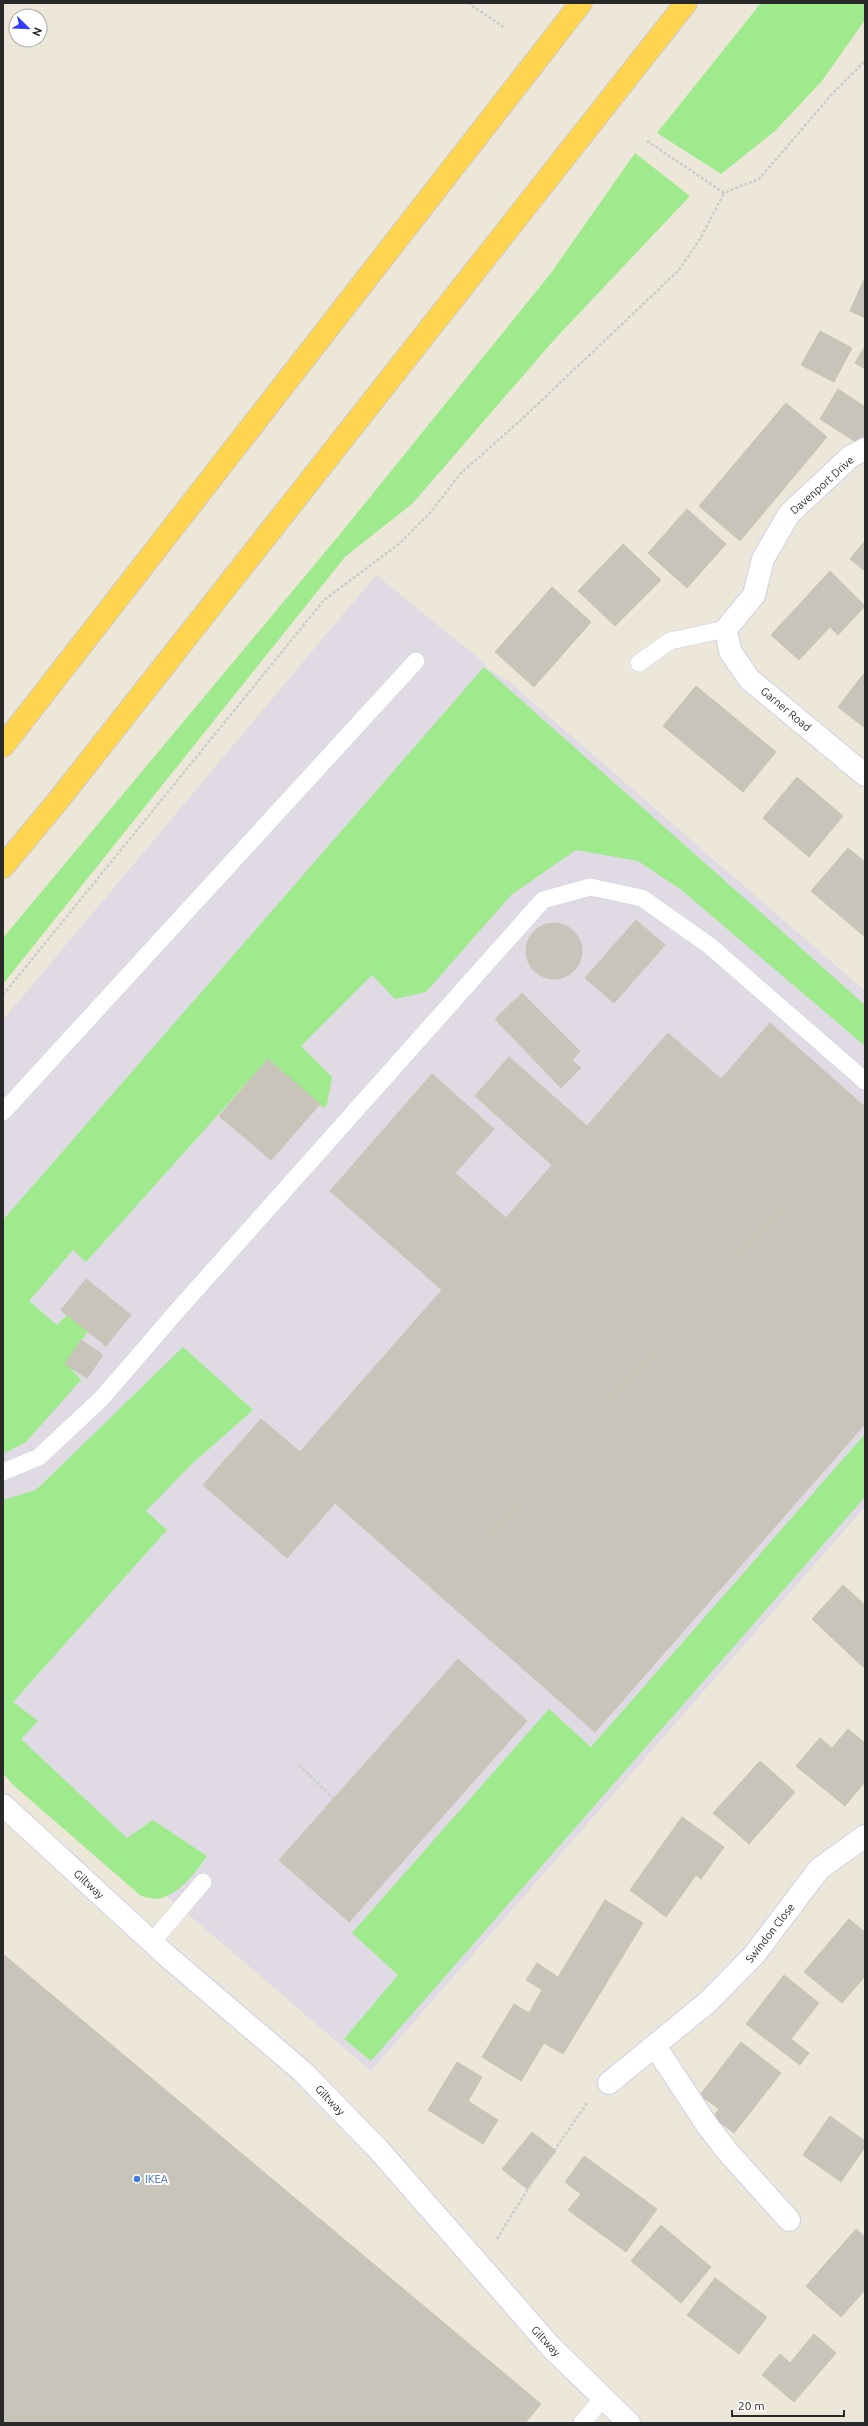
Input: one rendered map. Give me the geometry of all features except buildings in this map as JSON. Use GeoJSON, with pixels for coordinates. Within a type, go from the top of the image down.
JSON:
{"type":"FeatureCollection","features":[{"type":"Feature","properties":{"kind":"highway"},"geometry":{"type":"LineString","coordinates":[[3,746],[581,3]]}},
{"type":"Feature","properties":{"kind":"highway"},"geometry":{"type":"LineString","coordinates":[[3,867],[67,790],[686,3]]}},
{"type":"Feature","properties":{"kind":"street","name":"Davenport Drive"},"geometry":{"type":"LineString","coordinates":[[726,629],[754,595],[763,559],[789,514],[850,456],[865,449]]}},
{"type":"Feature","properties":{"kind":"street","name":"Garner Road"},"geometry":{"type":"LineString","coordinates":[[726,629],[730,651],[749,679],[865,774]]}},
{"type":"Feature","properties":{"kind":"street","name":"Giltway"},"geometry":{"type":"LineString","coordinates":[[3,1805],[152,1942],[303,2072],[378,2149],[480,2268],[551,2347],[629,2423]]}},
{"type":"Feature","properties":{"kind":"street","name":"Swindon Close"},"geometry":{"type":"LineString","coordinates":[[610,2083],[709,2001],[754,1956],[819,1869],[865,1836]]}},
{"type":"Feature","properties":{"kind":"street"},"geometry":{"type":"LineString","coordinates":[[655,2046],[707,2125],[727,2151],[789,2220]]}},
{"type":"Feature","properties":{"kind":"lane"},"geometry":{"type":"LineString","coordinates":[[639,663],[670,641],[726,629]]}},
{"type":"Feature","properties":{"kind":"lane"},"geometry":{"type":"LineString","coordinates":[[3,1112],[416,661]]}},
{"type":"Feature","properties":{"kind":"lane"},"geometry":{"type":"LineString","coordinates":[[3,1472],[39,1457],[102,1398],[176,1311],[543,900],[590,887],[642,898],[710,946],[865,1081]]}},
{"type":"Feature","properties":{"kind":"lane"},"geometry":{"type":"LineString","coordinates":[[152,1942],[203,1882]]}},
{"type":"Feature","properties":{"kind":"lane"},"geometry":{"type":"LineString","coordinates":[[582,2423],[603,2398]]}},
{"type":"Feature","properties":{"kind":"path"},"geometry":{"type":"LineString","coordinates":[[468,3],[505,28]]}},
{"type":"Feature","properties":{"kind":"path"},"geometry":{"type":"LineString","coordinates":[[3,995],[324,600],[399,544],[431,512],[460,474],[521,420],[679,270],[700,239],[724,193],[759,179],[833,93],[865,61]]}},
{"type":"Feature","properties":{"kind":"path"},"geometry":{"type":"LineString","coordinates":[[647,141],[724,193]]}},
{"type":"Feature","properties":{"kind":"path"},"geometry":{"type":"LineString","coordinates":[[299,1765],[334,1799]]}},
{"type":"Feature","properties":{"kind":"path"},"geometry":{"type":"LineString","coordinates":[[480,2268],[531,2184],[583,2106],[610,2083]]}},
{"type":"Feature","properties":{"kind":"shaded area"},"geometry":{"type":"Polygon","coordinates":[[[376,575],[486,664],[484,667],[507,680],[865,991],[865,1507],[371,2071],[12,1763],[3,1752],[3,1020],[376,575]]]}},
{"type":"Feature","properties":{"kind":"green space"},"geometry":{"type":"Polygon","coordinates":[[[761,3],[865,3],[865,20],[822,81],[775,131],[721,174],[657,133],[761,3]]]}},
{"type":"Feature","properties":{"kind":"green space"},"geometry":{"type":"Polygon","coordinates":[[[635,153],[690,196],[554,340],[413,503],[345,557],[3,984],[3,938],[341,533],[551,273],[635,153]]]}},
{"type":"Feature","properties":{"kind":"green space"},"geometry":{"type":"Polygon","coordinates":[[[484,667],[865,1005],[865,1046],[680,889],[638,861],[576,850],[511,895],[426,992],[395,999],[372,975],[301,1046],[332,1077],[327,1104],[324,1108],[268,1059],[86,1262],[73,1250],[29,1301],[57,1325],[67,1315],[88,1331],[66,1363],[81,1380],[26,1442],[3,1454],[3,1220],[484,667]]]}},
{"type":"Feature","properties":{"kind":"green space"},"geometry":{"type":"Polygon","coordinates":[[[183,1347],[253,1410],[193,1463],[146,1511],[167,1530],[13,1702],[38,1721],[21,1739],[127,1838],[153,1820],[207,1856],[192,1876],[180,1888],[173,1893],[157,1899],[141,1896],[12,1784],[3,1773],[3,1500],[36,1490],[183,1347]]]}},
{"type":"Feature","properties":{"kind":"green space"},"geometry":{"type":"Polygon","coordinates":[[[865,1434],[865,1497],[371,2061],[344,2039],[398,1975],[352,1933],[549,1709],[591,1747],[865,1434]]]}},
{"type":"Feature","properties":{"kind":"place","name":"IKEA"},"geometry":{"type":"Point","coordinates":[137,2179]}}]}
